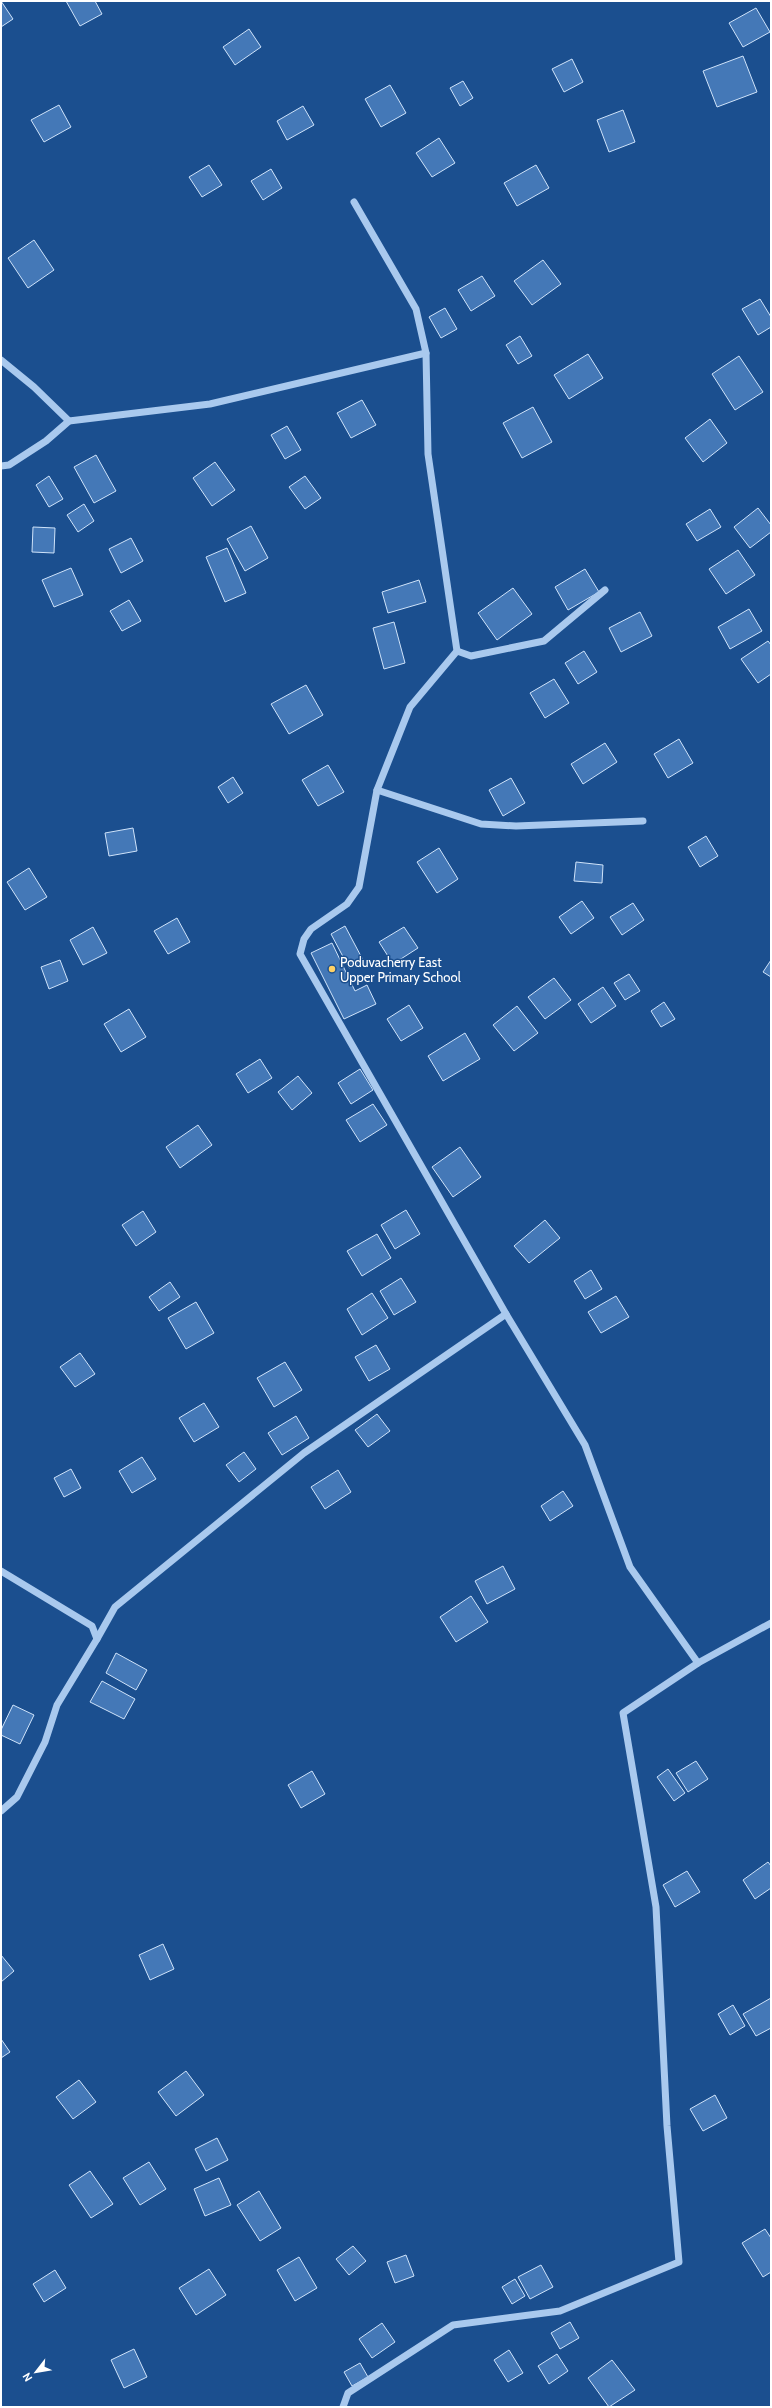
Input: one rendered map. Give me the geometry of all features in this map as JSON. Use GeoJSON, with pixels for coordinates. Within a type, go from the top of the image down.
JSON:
{"type":"FeatureCollection","features":[{"type":"Feature","properties":{"kind":"street"},"geometry":{"type":"LineString","coordinates":[[354,202],[416,309],[426,353],[428,454],[457,651],[410,707],[377,790],[359,887],[346,904],[312,929],[304,939],[300,954],[506,1314],[585,1445],[630,1567],[698,1663]]}},
{"type":"Feature","properties":{"kind":"street"},"geometry":{"type":"LineString","coordinates":[[1,466],[9,465],[46,441],[68,421],[210,404],[426,353]]}},
{"type":"Feature","properties":{"kind":"street"},"geometry":{"type":"LineString","coordinates":[[1,360],[34,387],[68,421]]}},
{"type":"Feature","properties":{"kind":"street"},"geometry":{"type":"LineString","coordinates":[[457,651],[471,656],[544,641],[605,590]]}},
{"type":"Feature","properties":{"kind":"street"},"geometry":{"type":"LineString","coordinates":[[377,790],[481,824],[516,826],[643,821]]}},
{"type":"Feature","properties":{"kind":"street"},"geometry":{"type":"LineString","coordinates":[[1,1812],[17,1797],[44,1742],[57,1705],[115,1607],[304,1453],[506,1314]]}},
{"type":"Feature","properties":{"kind":"street"},"geometry":{"type":"LineString","coordinates":[[1,1571],[92,1626],[97,1639]]}},
{"type":"Feature","properties":{"kind":"street"},"geometry":{"type":"LineString","coordinates":[[343,2407],[348,2393],[453,2325],[560,2311],[679,2262],[667,2126],[656,1907],[623,1713],[698,1663],[771,1623]]}},
{"type":"Feature","properties":{"kind":"building"},"geometry":{"type":"Polygon","coordinates":[[[1,1],[13,19],[1,27],[1,1]]]}},
{"type":"Feature","properties":{"kind":"building"},"geometry":{"type":"Polygon","coordinates":[[[66,1],[95,1],[102,14],[80,26],[66,1]]]}},
{"type":"Feature","properties":{"kind":"building"},"geometry":{"type":"Polygon","coordinates":[[[756,8],[770,32],[743,47],[729,23],[756,8]]]}},
{"type":"Feature","properties":{"kind":"building"},"geometry":{"type":"Polygon","coordinates":[[[249,29],[261,47],[235,65],[223,47],[249,29]]]}},
{"type":"Feature","properties":{"kind":"building"},"geometry":{"type":"Polygon","coordinates":[[[743,56],[757,92],[717,107],[703,71],[743,56]]]}},
{"type":"Feature","properties":{"kind":"building"},"geometry":{"type":"Polygon","coordinates":[[[572,59],[583,82],[564,92],[552,69],[572,59]]]}},
{"type":"Feature","properties":{"kind":"building"},"geometry":{"type":"Polygon","coordinates":[[[463,81],[473,98],[460,106],[450,88],[463,81]]]}},
{"type":"Feature","properties":{"kind":"building"},"geometry":{"type":"Polygon","coordinates":[[[390,85],[406,113],[381,127],[365,99],[390,85]]]}},
{"type":"Feature","properties":{"kind":"building"},"geometry":{"type":"Polygon","coordinates":[[[59,105],[71,127],[44,142],[31,120],[59,105]]]}},
{"type":"Feature","properties":{"kind":"building"},"geometry":{"type":"Polygon","coordinates":[[[303,106],[314,125],[287,140],[277,121],[303,106]]]}},
{"type":"Feature","properties":{"kind":"building"},"geometry":{"type":"Polygon","coordinates":[[[623,110],[635,142],[609,152],[597,120],[623,110]]]}},
{"type":"Feature","properties":{"kind":"building"},"geometry":{"type":"Polygon","coordinates":[[[439,138],[455,163],[432,177],[416,153],[439,138]]]}},
{"type":"Feature","properties":{"kind":"building"},"geometry":{"type":"Polygon","coordinates":[[[209,165],[222,185],[202,197],[189,177],[209,165]]]}},
{"type":"Feature","properties":{"kind":"building"},"geometry":{"type":"Polygon","coordinates":[[[536,165],[549,188],[517,206],[504,183],[536,165]]]}},
{"type":"Feature","properties":{"kind":"building"},"geometry":{"type":"Polygon","coordinates":[[[271,169],[282,188],[263,200],[251,181],[271,169]]]}},
{"type":"Feature","properties":{"kind":"building"},"geometry":{"type":"Polygon","coordinates":[[[34,240],[54,270],[28,288],[8,258],[34,240]]]}},
{"type":"Feature","properties":{"kind":"building"},"geometry":{"type":"Polygon","coordinates":[[[543,260],[561,284],[532,305],[514,281],[543,260]]]}},
{"type":"Feature","properties":{"kind":"building"},"geometry":{"type":"Polygon","coordinates":[[[482,276],[495,296],[471,311],[458,290],[482,276]]]}},
{"type":"Feature","properties":{"kind":"building"},"geometry":{"type":"Polygon","coordinates":[[[760,299],[771,317],[771,327],[758,335],[742,309],[760,299]]]}},
{"type":"Feature","properties":{"kind":"building"},"geometry":{"type":"Polygon","coordinates":[[[445,308],[457,329],[441,338],[429,317],[445,308]]]}},
{"type":"Feature","properties":{"kind":"building"},"geometry":{"type":"Polygon","coordinates":[[[520,336],[532,356],[518,364],[506,345],[520,336]]]}},
{"type":"Feature","properties":{"kind":"building"},"geometry":{"type":"Polygon","coordinates":[[[588,354],[603,378],[569,399],[554,375],[588,354]]]}},
{"type":"Feature","properties":{"kind":"building"},"geometry":{"type":"Polygon","coordinates":[[[739,356],[763,392],[735,410],[712,374],[739,356]]]}},
{"type":"Feature","properties":{"kind":"building"},"geometry":{"type":"Polygon","coordinates":[[[362,400],[376,425],[351,438],[337,413],[362,400]]]}},
{"type":"Feature","properties":{"kind":"building"},"geometry":{"type":"Polygon","coordinates":[[[533,407],[552,442],[522,458],[503,423],[533,407]]]}},
{"type":"Feature","properties":{"kind":"building"},"geometry":{"type":"Polygon","coordinates":[[[710,419],[727,443],[703,462],[685,438],[710,419]]]}},
{"type":"Feature","properties":{"kind":"building"},"geometry":{"type":"Polygon","coordinates":[[[287,426],[301,450],[285,459],[271,435],[287,426]]]}},
{"type":"Feature","properties":{"kind":"building"},"geometry":{"type":"Polygon","coordinates":[[[96,455],[116,491],[94,503],[74,467],[96,455]]]}},
{"type":"Feature","properties":{"kind":"building"},"geometry":{"type":"Polygon","coordinates":[[[215,462],[235,490],[212,506],[193,478],[215,462]]]}},
{"type":"Feature","properties":{"kind":"building"},"geometry":{"type":"Polygon","coordinates":[[[49,476],[63,499],[49,507],[36,485],[49,476]]]}},
{"type":"Feature","properties":{"kind":"building"},"geometry":{"type":"Polygon","coordinates":[[[305,476],[321,498],[305,509],[289,487],[305,476]]]}},
{"type":"Feature","properties":{"kind":"building"},"geometry":{"type":"Polygon","coordinates":[[[84,504],[94,521],[78,532],[67,515],[84,504]]]}},
{"type":"Feature","properties":{"kind":"building"},"geometry":{"type":"Polygon","coordinates":[[[758,508],[771,525],[771,532],[750,548],[734,527],[758,508]]]}},
{"type":"Feature","properties":{"kind":"building"},"geometry":{"type":"Polygon","coordinates":[[[710,509],[721,527],[697,541],[686,524],[710,509]]]}},
{"type":"Feature","properties":{"kind":"building"},"geometry":{"type":"Polygon","coordinates":[[[251,526],[268,558],[245,571],[227,539],[251,526]]]}},
{"type":"Feature","properties":{"kind":"building"},"geometry":{"type":"Polygon","coordinates":[[[33,527],[55,528],[54,553],[32,552],[33,527]]]}},
{"type":"Feature","properties":{"kind":"building"},"geometry":{"type":"Polygon","coordinates":[[[131,538],[143,561],[121,573],[109,549],[131,538]]]}},
{"type":"Feature","properties":{"kind":"building"},"geometry":{"type":"Polygon","coordinates":[[[227,548],[246,593],[225,602],[206,557],[227,548]]]}},
{"type":"Feature","properties":{"kind":"building"},"geometry":{"type":"Polygon","coordinates":[[[738,550],[755,575],[726,594],[709,569],[738,550]]]}},
{"type":"Feature","properties":{"kind":"building"},"geometry":{"type":"Polygon","coordinates":[[[71,568],[83,595],[54,607],[42,580],[71,568]]]}},
{"type":"Feature","properties":{"kind":"building"},"geometry":{"type":"Polygon","coordinates":[[[585,569],[599,592],[568,610],[555,587],[585,569]]]}},
{"type":"Feature","properties":{"kind":"building"},"geometry":{"type":"Polygon","coordinates":[[[419,580],[426,602],[388,613],[382,592],[419,580]]]}},
{"type":"Feature","properties":{"kind":"building"},"geometry":{"type":"Polygon","coordinates":[[[513,588],[532,614],[497,640],[478,613],[513,588]]]}},
{"type":"Feature","properties":{"kind":"building"},"geometry":{"type":"Polygon","coordinates":[[[129,600],[141,621],[122,631],[110,611],[129,600]]]}},
{"type":"Feature","properties":{"kind":"building"},"geometry":{"type":"Polygon","coordinates":[[[749,609],[762,631],[730,649],[718,627],[749,609]]]}},
{"type":"Feature","properties":{"kind":"building"},"geometry":{"type":"Polygon","coordinates":[[[640,612],[652,636],[621,652],[609,628],[640,612]]]}},
{"type":"Feature","properties":{"kind":"building"},"geometry":{"type":"Polygon","coordinates":[[[394,622],[405,663],[384,669],[373,628],[394,622]]]}},
{"type":"Feature","properties":{"kind":"building"},"geometry":{"type":"Polygon","coordinates":[[[768,641],[771,645],[771,674],[758,683],[741,659],[768,641]]]}},
{"type":"Feature","properties":{"kind":"building"},"geometry":{"type":"Polygon","coordinates":[[[584,651],[597,672],[578,684],[565,663],[584,651]]]}},
{"type":"Feature","properties":{"kind":"building"},"geometry":{"type":"Polygon","coordinates":[[[554,679],[569,703],[545,718],[530,693],[554,679]]]}},
{"type":"Feature","properties":{"kind":"building"},"geometry":{"type":"Polygon","coordinates":[[[306,685],[323,715],[289,734],[271,704],[306,685]]]}},
{"type":"Feature","properties":{"kind":"building"},"geometry":{"type":"Polygon","coordinates":[[[679,739],[693,763],[668,778],[654,754],[679,739]]]}},
{"type":"Feature","properties":{"kind":"building"},"geometry":{"type":"Polygon","coordinates":[[[605,743],[617,762],[583,784],[571,764],[605,743]]]}},
{"type":"Feature","properties":{"kind":"building"},"geometry":{"type":"Polygon","coordinates":[[[328,765],[344,792],[318,806],[302,780],[328,765]]]}},
{"type":"Feature","properties":{"kind":"building"},"geometry":{"type":"Polygon","coordinates":[[[233,777],[243,793],[228,803],[218,787],[233,777]]]}},
{"type":"Feature","properties":{"kind":"building"},"geometry":{"type":"Polygon","coordinates":[[[511,778],[525,803],[503,816],[489,790],[511,778]]]}},
{"type":"Feature","properties":{"kind":"building"},"geometry":{"type":"Polygon","coordinates":[[[133,828],[137,851],[109,856],[105,833],[133,828]]]}},
{"type":"Feature","properties":{"kind":"building"},"geometry":{"type":"Polygon","coordinates":[[[706,836],[718,856],[700,867],[688,847],[706,836]]]}},
{"type":"Feature","properties":{"kind":"building"},"geometry":{"type":"Polygon","coordinates":[[[439,848],[458,879],[437,893],[417,862],[439,848]]]}},
{"type":"Feature","properties":{"kind":"building"},"geometry":{"type":"Polygon","coordinates":[[[576,862],[603,865],[602,883],[574,881],[576,862]]]}},
{"type":"Feature","properties":{"kind":"building"},"geometry":{"type":"Polygon","coordinates":[[[29,868],[47,897],[25,910],[7,882],[29,868]]]}},
{"type":"Feature","properties":{"kind":"building"},"geometry":{"type":"Polygon","coordinates":[[[582,901],[594,918],[571,934],[559,917],[582,901]]]}},
{"type":"Feature","properties":{"kind":"building"},"geometry":{"type":"Polygon","coordinates":[[[633,903],[644,920],[622,935],[610,917],[633,903]]]}},
{"type":"Feature","properties":{"kind":"building"},"geometry":{"type":"Polygon","coordinates":[[[177,918],[190,942],[168,954],[154,931],[177,918]]]}},
{"type":"Feature","properties":{"kind":"building"},"geometry":{"type":"Polygon","coordinates":[[[345,926],[363,960],[349,968],[331,934],[345,926]]]}},
{"type":"Feature","properties":{"kind":"building"},"geometry":{"type":"Polygon","coordinates":[[[93,927],[107,953],[83,965],[70,940],[93,927]]]}},
{"type":"Feature","properties":{"kind":"building"},"geometry":{"type":"Polygon","coordinates":[[[404,927],[418,948],[393,964],[379,942],[404,927]]]}},
{"type":"Feature","properties":{"kind":"building","name":"Poduvacherry East Upper Primary School"},"geometry":{"type":"Polygon","coordinates":[[[332,943],[355,991],[367,985],[376,1004],[344,1019],[311,953],[332,943]]]}},
{"type":"Feature","properties":{"kind":"building"},"geometry":{"type":"Polygon","coordinates":[[[60,960],[68,981],[49,989],[41,967],[60,960]]]}},
{"type":"Feature","properties":{"kind":"building"},"geometry":{"type":"Polygon","coordinates":[[[771,960],[771,977],[763,972],[771,960]]]}},
{"type":"Feature","properties":{"kind":"building"},"geometry":{"type":"Polygon","coordinates":[[[629,974],[640,991],[625,1000],[614,983],[629,974]]]}},
{"type":"Feature","properties":{"kind":"building"},"geometry":{"type":"Polygon","coordinates":[[[554,978],[571,1000],[545,1019],[528,997],[554,978]]]}},
{"type":"Feature","properties":{"kind":"building"},"geometry":{"type":"Polygon","coordinates":[[[603,987],[616,1006],[591,1023],[578,1004],[603,987]]]}},
{"type":"Feature","properties":{"kind":"building"},"geometry":{"type":"Polygon","coordinates":[[[664,1002],[675,1019],[661,1027],[651,1011],[664,1002]]]}},
{"type":"Feature","properties":{"kind":"building"},"geometry":{"type":"Polygon","coordinates":[[[409,1005],[423,1028],[401,1041],[387,1019],[409,1005]]]}},
{"type":"Feature","properties":{"kind":"building"},"geometry":{"type":"Polygon","coordinates":[[[517,1006],[538,1033],[514,1051],[493,1025],[517,1006]]]}},
{"type":"Feature","properties":{"kind":"building"},"geometry":{"type":"Polygon","coordinates":[[[129,1009],[146,1037],[121,1052],[104,1024],[129,1009]]]}},
{"type":"Feature","properties":{"kind":"building"},"geometry":{"type":"Polygon","coordinates":[[[465,1033],[480,1059],[443,1081],[428,1056],[465,1033]]]}},
{"type":"Feature","properties":{"kind":"building"},"geometry":{"type":"Polygon","coordinates":[[[260,1059],[272,1078],[248,1093],[236,1074],[260,1059]]]}},
{"type":"Feature","properties":{"kind":"building"},"geometry":{"type":"Polygon","coordinates":[[[360,1069],[373,1090],[351,1104],[338,1083],[360,1069]]]}},
{"type":"Feature","properties":{"kind":"building"},"geometry":{"type":"Polygon","coordinates":[[[298,1076],[312,1093],[292,1110],[278,1092],[298,1076]]]}},
{"type":"Feature","properties":{"kind":"building"},"geometry":{"type":"Polygon","coordinates":[[[373,1104],[387,1125],[360,1142],[346,1120],[373,1104]]]}},
{"type":"Feature","properties":{"kind":"building"},"geometry":{"type":"Polygon","coordinates":[[[198,1125],[212,1145],[180,1168],[166,1147],[198,1125]]]}},
{"type":"Feature","properties":{"kind":"building"},"geometry":{"type":"Polygon","coordinates":[[[460,1147],[481,1177],[453,1197],[432,1167],[460,1147]]]}},
{"type":"Feature","properties":{"kind":"building"},"geometry":{"type":"Polygon","coordinates":[[[406,1210],[420,1234],[395,1249],[381,1225],[406,1210]]]}},
{"type":"Feature","properties":{"kind":"building"},"geometry":{"type":"Polygon","coordinates":[[[143,1211],[156,1232],[136,1246],[122,1225],[143,1211]]]}},
{"type":"Feature","properties":{"kind":"building"},"geometry":{"type":"Polygon","coordinates":[[[545,1220],[560,1238],[529,1263],[514,1246],[545,1220]]]}},
{"type":"Feature","properties":{"kind":"building"},"geometry":{"type":"Polygon","coordinates":[[[377,1234],[391,1258],[362,1276],[347,1251],[377,1234]]]}},
{"type":"Feature","properties":{"kind":"building"},"geometry":{"type":"Polygon","coordinates":[[[591,1270],[602,1289],[585,1299],[574,1281],[591,1270]]]}},
{"type":"Feature","properties":{"kind":"building"},"geometry":{"type":"Polygon","coordinates":[[[401,1278],[416,1302],[394,1315],[380,1291],[401,1278]]]}},
{"type":"Feature","properties":{"kind":"building"},"geometry":{"type":"Polygon","coordinates":[[[170,1282],[180,1297],[159,1311],[149,1297],[170,1282]]]}},
{"type":"Feature","properties":{"kind":"building"},"geometry":{"type":"Polygon","coordinates":[[[372,1293],[388,1318],[362,1335],[347,1309],[372,1293]]]}},
{"type":"Feature","properties":{"kind":"building"},"geometry":{"type":"Polygon","coordinates":[[[616,1296],[629,1317],[601,1333],[588,1312],[616,1296]]]}},
{"type":"Feature","properties":{"kind":"building"},"geometry":{"type":"Polygon","coordinates":[[[196,1302],[214,1333],[186,1349],[168,1318],[196,1302]]]}},
{"type":"Feature","properties":{"kind":"building"},"geometry":{"type":"Polygon","coordinates":[[[376,1345],[390,1369],[369,1381],[355,1357],[376,1345]]]}},
{"type":"Feature","properties":{"kind":"building"},"geometry":{"type":"Polygon","coordinates":[[[80,1353],[95,1374],[75,1387],[60,1367],[80,1353]]]}},
{"type":"Feature","properties":{"kind":"building"},"geometry":{"type":"Polygon","coordinates":[[[285,1362],[302,1390],[274,1407],[257,1378],[285,1362]]]}},
{"type":"Feature","properties":{"kind":"building"},"geometry":{"type":"Polygon","coordinates":[[[204,1403],[219,1427],[194,1442],[179,1418],[204,1403]]]}},
{"type":"Feature","properties":{"kind":"building"},"geometry":{"type":"Polygon","coordinates":[[[377,1414],[390,1431],[368,1447],[355,1430],[377,1414]]]}},
{"type":"Feature","properties":{"kind":"building"},"geometry":{"type":"Polygon","coordinates":[[[296,1416],[309,1438],[282,1455],[268,1433],[296,1416]]]}},
{"type":"Feature","properties":{"kind":"building"},"geometry":{"type":"Polygon","coordinates":[[[244,1452],[256,1469],[239,1482],[226,1465],[244,1452]]]}},
{"type":"Feature","properties":{"kind":"building"},"geometry":{"type":"Polygon","coordinates":[[[142,1457],[156,1479],[132,1493],[119,1471],[142,1457]]]}},
{"type":"Feature","properties":{"kind":"building"},"geometry":{"type":"Polygon","coordinates":[[[71,1469],[81,1488],[64,1497],[54,1478],[71,1469]]]}},
{"type":"Feature","properties":{"kind":"building"},"geometry":{"type":"Polygon","coordinates":[[[338,1470],[351,1492],[325,1509],[311,1487],[338,1470]]]}},
{"type":"Feature","properties":{"kind":"building"},"geometry":{"type":"Polygon","coordinates":[[[563,1491],[573,1506],[550,1521],[541,1506],[563,1491]]]}},
{"type":"Feature","properties":{"kind":"building"},"geometry":{"type":"Polygon","coordinates":[[[503,1566],[515,1589],[487,1604],[475,1581],[503,1566]]]}},
{"type":"Feature","properties":{"kind":"building"},"geometry":{"type":"Polygon","coordinates":[[[471,1596],[488,1622],[456,1642],[440,1617],[471,1596]]]}},
{"type":"Feature","properties":{"kind":"building"},"geometry":{"type":"Polygon","coordinates":[[[116,1653],[147,1670],[136,1690],[106,1673],[116,1653]]]}},
{"type":"Feature","properties":{"kind":"building"},"geometry":{"type":"Polygon","coordinates":[[[102,1681],[135,1699],[124,1719],[90,1702],[102,1681]]]}},
{"type":"Feature","properties":{"kind":"building"},"geometry":{"type":"Polygon","coordinates":[[[13,1705],[34,1715],[20,1744],[1,1735],[1,1730],[13,1705]]]}},
{"type":"Feature","properties":{"kind":"building"},"geometry":{"type":"Polygon","coordinates":[[[696,1761],[708,1779],[688,1792],[676,1773],[696,1761]]]}},
{"type":"Feature","properties":{"kind":"building"},"geometry":{"type":"Polygon","coordinates":[[[668,1769],[685,1793],[674,1801],[657,1777],[668,1769]]]}},
{"type":"Feature","properties":{"kind":"building"},"geometry":{"type":"Polygon","coordinates":[[[312,1771],[325,1794],[301,1808],[288,1785],[312,1771]]]}},
{"type":"Feature","properties":{"kind":"building"},"geometry":{"type":"Polygon","coordinates":[[[768,1862],[771,1866],[771,1888],[755,1899],[743,1880],[768,1862]]]}},
{"type":"Feature","properties":{"kind":"building"},"geometry":{"type":"Polygon","coordinates":[[[687,1871],[700,1892],[675,1907],[663,1885],[687,1871]]]}},
{"type":"Feature","properties":{"kind":"building"},"geometry":{"type":"Polygon","coordinates":[[[163,1944],[174,1969],[150,1980],[139,1955],[163,1944]]]}},
{"type":"Feature","properties":{"kind":"building"},"geometry":{"type":"Polygon","coordinates":[[[1,1955],[14,1971],[1,1982],[1,1955]]]}},
{"type":"Feature","properties":{"kind":"building"},"geometry":{"type":"Polygon","coordinates":[[[771,1998],[771,2028],[756,2036],[743,2014],[771,1998]]]}},
{"type":"Feature","properties":{"kind":"building"},"geometry":{"type":"Polygon","coordinates":[[[733,2005],[745,2026],[730,2035],[718,2014],[733,2005]]]}},
{"type":"Feature","properties":{"kind":"building"},"geometry":{"type":"Polygon","coordinates":[[[1,2039],[10,2052],[1,2058],[1,2039]]]}},
{"type":"Feature","properties":{"kind":"building"},"geometry":{"type":"Polygon","coordinates":[[[186,2071],[204,2095],[176,2116],[158,2092],[186,2071]]]}},
{"type":"Feature","properties":{"kind":"building"},"geometry":{"type":"Polygon","coordinates":[[[79,2080],[96,2102],[73,2119],[56,2097],[79,2080]]]}},
{"type":"Feature","properties":{"kind":"building"},"geometry":{"type":"Polygon","coordinates":[[[715,2095],[727,2118],[703,2131],[690,2109],[715,2095]]]}},
{"type":"Feature","properties":{"kind":"building"},"geometry":{"type":"Polygon","coordinates":[[[217,2138],[228,2160],[206,2171],[195,2149],[217,2138]]]}},
{"type":"Feature","properties":{"kind":"building"},"geometry":{"type":"Polygon","coordinates":[[[149,2162],[166,2189],[140,2205],[123,2178],[149,2162]]]}},
{"type":"Feature","properties":{"kind":"building"},"geometry":{"type":"Polygon","coordinates":[[[90,2171],[113,2204],[91,2218],[69,2185],[90,2171]]]}},
{"type":"Feature","properties":{"kind":"building"},"geometry":{"type":"Polygon","coordinates":[[[219,2178],[231,2205],[205,2216],[194,2189],[219,2178]]]}},
{"type":"Feature","properties":{"kind":"building"},"geometry":{"type":"Polygon","coordinates":[[[259,2191],[281,2228],[260,2241],[237,2205],[259,2191]]]}},
{"type":"Feature","properties":{"kind":"building"},"geometry":{"type":"Polygon","coordinates":[[[765,2229],[771,2238],[771,2272],[763,2277],[742,2243],[765,2229]]]}},
{"type":"Feature","properties":{"kind":"building"},"geometry":{"type":"Polygon","coordinates":[[[353,2246],[366,2261],[349,2275],[336,2259],[353,2246]]]}},
{"type":"Feature","properties":{"kind":"building"},"geometry":{"type":"Polygon","coordinates":[[[406,2255],[414,2276],[395,2283],[387,2262],[406,2255]]]}},
{"type":"Feature","properties":{"kind":"building"},"geometry":{"type":"Polygon","coordinates":[[[299,2257],[317,2288],[295,2301],[277,2270],[299,2257]]]}},
{"type":"Feature","properties":{"kind":"building"},"geometry":{"type":"Polygon","coordinates":[[[541,2265],[553,2287],[530,2299],[518,2277],[541,2265]]]}},
{"type":"Feature","properties":{"kind":"building"},"geometry":{"type":"Polygon","coordinates":[[[209,2269],[226,2295],[196,2315],[179,2288],[209,2269]]]}},
{"type":"Feature","properties":{"kind":"building"},"geometry":{"type":"Polygon","coordinates":[[[55,2270],[66,2288],[44,2302],[33,2284],[55,2270]]]}},
{"type":"Feature","properties":{"kind":"building"},"geometry":{"type":"Polygon","coordinates":[[[515,2279],[525,2296],[512,2304],[502,2287],[515,2279]]]}},
{"type":"Feature","properties":{"kind":"building"},"geometry":{"type":"Polygon","coordinates":[[[570,2322],[579,2338],[560,2349],[551,2333],[570,2322]]]}},
{"type":"Feature","properties":{"kind":"building"},"geometry":{"type":"Polygon","coordinates":[[[382,2323],[395,2342],[372,2358],[359,2339],[382,2323]]]}},
{"type":"Feature","properties":{"kind":"building"},"geometry":{"type":"Polygon","coordinates":[[[134,2349],[147,2377],[124,2388],[111,2360],[134,2349]]]}},
{"type":"Feature","properties":{"kind":"building"},"geometry":{"type":"Polygon","coordinates":[[[509,2350],[523,2373],[508,2382],[494,2360],[509,2350]]]}},
{"type":"Feature","properties":{"kind":"building"},"geometry":{"type":"Polygon","coordinates":[[[557,2354],[568,2371],[549,2384],[538,2366],[557,2354]]]}},
{"type":"Feature","properties":{"kind":"building"},"geometry":{"type":"Polygon","coordinates":[[[612,2360],[635,2390],[609,2407],[588,2378],[612,2360]]]}},
{"type":"Feature","properties":{"kind":"building"},"geometry":{"type":"Polygon","coordinates":[[[360,2363],[368,2377],[352,2386],[344,2372],[360,2363]]]}},
{"type":"Feature","properties":{"kind":"place","name":"Poduvacherry East Upper Primary School"},"geometry":{"type":"Point","coordinates":[332,969]}}]}
